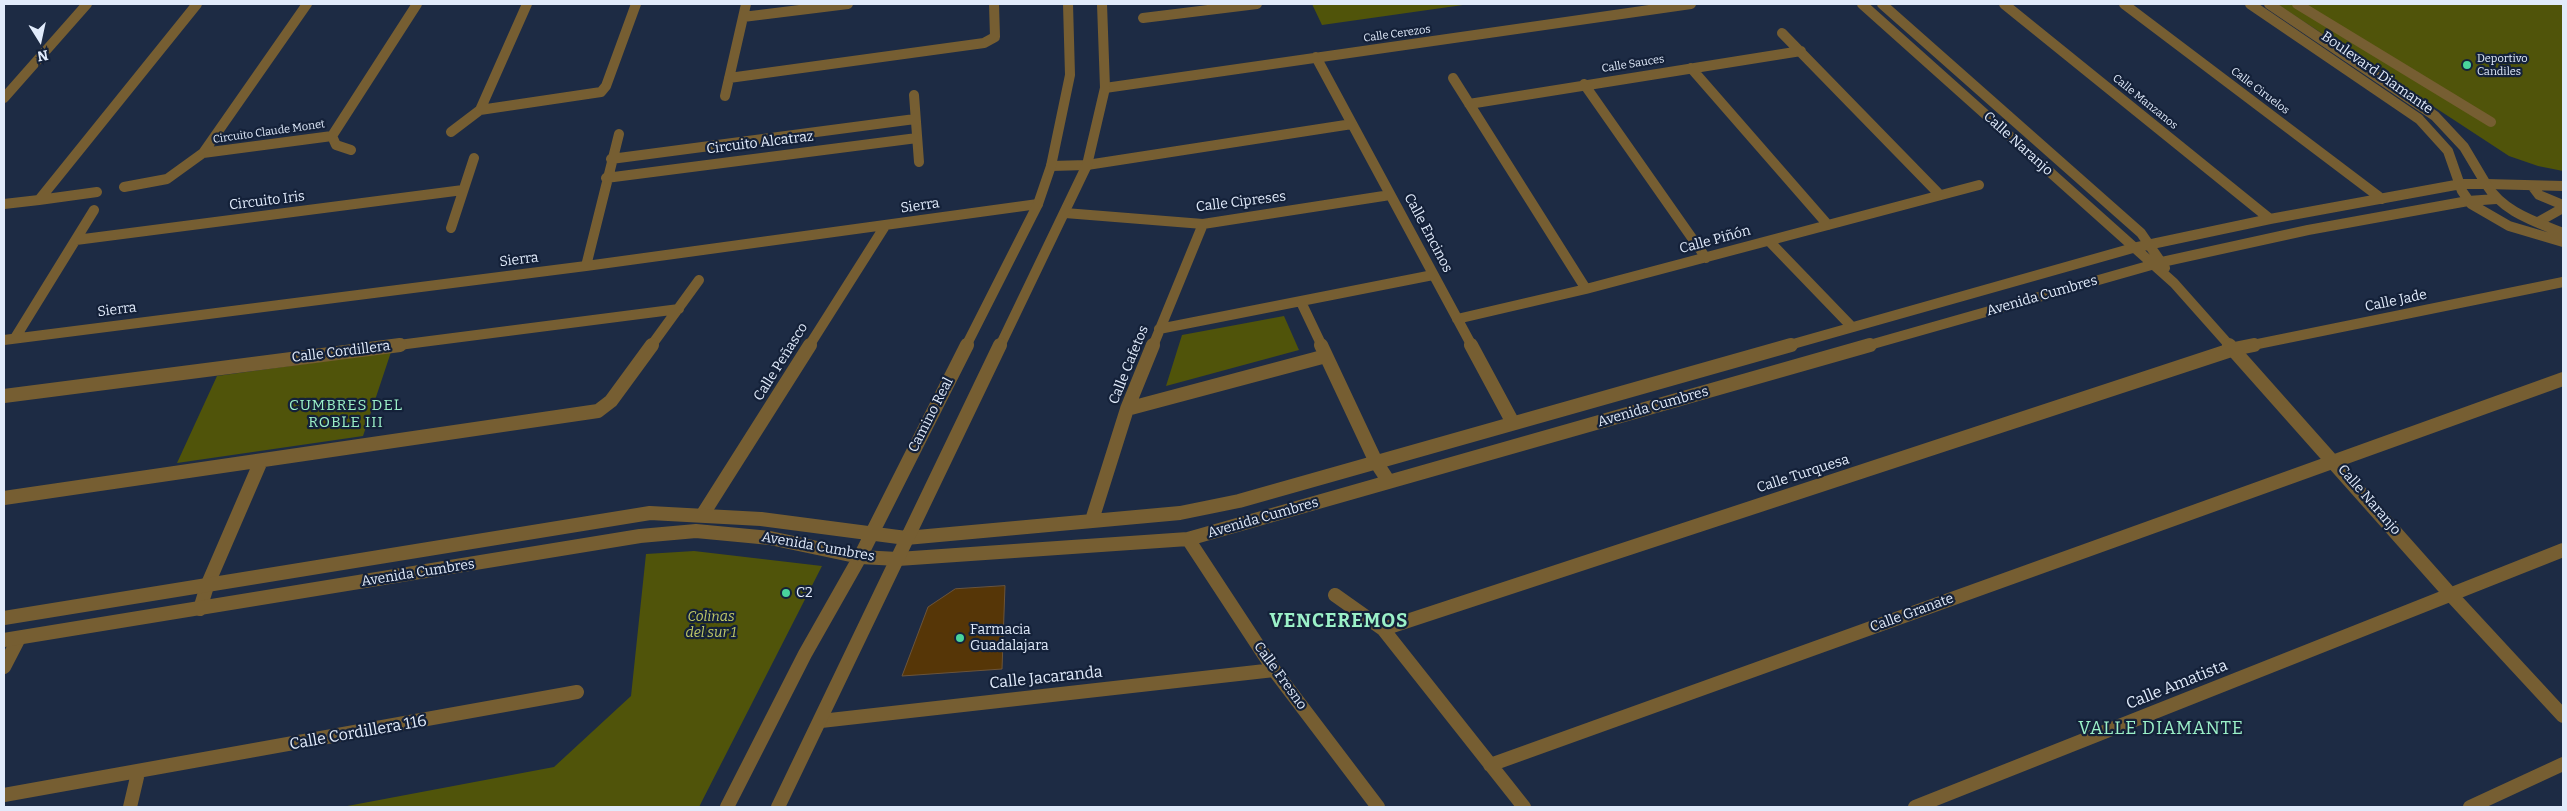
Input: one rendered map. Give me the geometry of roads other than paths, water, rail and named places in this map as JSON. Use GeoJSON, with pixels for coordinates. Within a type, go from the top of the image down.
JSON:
{"type":"FeatureCollection","features":[{"type":"Feature","properties":{"kind":"street"},"geometry":{"type":"LineString","coordinates":[[4,98],[87,4]]}},
{"type":"Feature","properties":{"kind":"street"},"geometry":{"type":"LineString","coordinates":[[40,200],[197,4]]}},
{"type":"Feature","properties":{"kind":"street","name":"Circuito Claude Monet"},"geometry":{"type":"LineString","coordinates":[[203,154],[307,4]]}},
{"type":"Feature","properties":{"kind":"street","name":"Circuito Claude Monet"},"geometry":{"type":"LineString","coordinates":[[203,154],[332,136],[418,4]]}},
{"type":"Feature","properties":{"kind":"street"},"geometry":{"type":"LineString","coordinates":[[480,110],[527,4]]}},
{"type":"Feature","properties":{"kind":"street"},"geometry":{"type":"LineString","coordinates":[[450,132],[480,110],[601,92],[606,86],[636,4]]}},
{"type":"Feature","properties":{"kind":"street"},"geometry":{"type":"LineString","coordinates":[[725,96],[746,4]]}},
{"type":"Feature","properties":{"kind":"street"},"geometry":{"type":"LineString","coordinates":[[743,17],[848,4]]}},
{"type":"Feature","properties":{"kind":"street"},"geometry":{"type":"LineString","coordinates":[[729,78],[984,43],[995,37],[994,4]]}},
{"type":"Feature","properties":{"kind":"street","name":"Camino Real"},"geometry":{"type":"LineString","coordinates":[[727,807],[805,654],[860,557],[1038,204],[1051,166],[1070,75],[1068,4]]}},
{"type":"Feature","properties":{"kind":"street"},"geometry":{"type":"LineString","coordinates":[[778,807],[1087,165],[1106,88],[1102,4]]}},
{"type":"Feature","properties":{"kind":"street"},"geometry":{"type":"LineString","coordinates":[[1143,18],[1186,8],[1258,4]]}},
{"type":"Feature","properties":{"kind":"street","name":"Calle Cerezos"},"geometry":{"type":"LineString","coordinates":[[1106,88],[1691,4]]}},
{"type":"Feature","properties":{"kind":"street","name":"Calle Naranjo"},"geometry":{"type":"LineString","coordinates":[[1862,4],[2133,248],[2157,264],[2563,716]]}},
{"type":"Feature","properties":{"kind":"street","name":"Calle Naranjo"},"geometry":{"type":"LineString","coordinates":[[1882,4],[2141,233],[2150,244],[2157,264]]}},
{"type":"Feature","properties":{"kind":"street","name":"Calle Manzanos"},"geometry":{"type":"LineString","coordinates":[[2004,4],[2270,219]]}},
{"type":"Feature","properties":{"kind":"street","name":"Calle Ciruelos"},"geometry":{"type":"LineString","coordinates":[[2124,4],[2382,198]]}},
{"type":"Feature","properties":{"kind":"street","name":"Boulevard Diamante"},"geometry":{"type":"LineString","coordinates":[[2250,4],[2419,119],[2440,138],[2451,156],[2464,197],[2468,201]]}},
{"type":"Feature","properties":{"kind":"street","name":"Boulevard Diamante"},"geometry":{"type":"LineString","coordinates":[[2269,4],[2435,116],[2457,136],[2474,158],[2486,184],[2496,199],[2538,222],[2563,233]]}},
{"type":"Feature","properties":{"kind":"street"},"geometry":{"type":"LineString","coordinates":[[2297,4],[2491,122]]}},
{"type":"Feature","properties":{"kind":"street"},"geometry":{"type":"LineString","coordinates":[[1782,33],[1940,195]]}},
{"type":"Feature","properties":{"kind":"street","name":"Calle Sauces"},"geometry":{"type":"LineString","coordinates":[[1469,104],[1584,84],[1800,51]]}},
{"type":"Feature","properties":{"kind":"street","name":"Calle Encinos"},"geometry":{"type":"LineString","coordinates":[[1316,57],[1513,423]]}},
{"type":"Feature","properties":{"kind":"street"},"geometry":{"type":"LineString","coordinates":[[1691,68],[1828,226]]}},
{"type":"Feature","properties":{"kind":"street"},"geometry":{"type":"LineString","coordinates":[[1452,78],[1586,289]]}},
{"type":"Feature","properties":{"kind":"street"},"geometry":{"type":"LineString","coordinates":[[1584,84],[1706,258]]}},
{"type":"Feature","properties":{"kind":"street"},"geometry":{"type":"LineString","coordinates":[[914,95],[919,162]]}},
{"type":"Feature","properties":{"kind":"street","name":"Circuito Alcatraz"},"geometry":{"type":"LineString","coordinates":[[611,158],[916,119]]}},
{"type":"Feature","properties":{"kind":"street"},"geometry":{"type":"LineString","coordinates":[[1051,166],[1087,165],[1352,124]]}},
{"type":"Feature","properties":{"kind":"street"},"geometry":{"type":"LineString","coordinates":[[586,266],[611,158],[619,134]]}},
{"type":"Feature","properties":{"kind":"street"},"geometry":{"type":"LineString","coordinates":[[332,136],[336,145],[351,150]]}},
{"type":"Feature","properties":{"kind":"street","name":"Circuito Alcatraz"},"geometry":{"type":"LineString","coordinates":[[606,178],[917,138]]}},
{"type":"Feature","properties":{"kind":"street"},"geometry":{"type":"LineString","coordinates":[[124,187],[167,178],[203,154]]}},
{"type":"Feature","properties":{"kind":"street"},"geometry":{"type":"LineString","coordinates":[[451,228],[474,158]]}},
{"type":"Feature","properties":{"kind":"street","name":"Avenida Cumbres"},"geometry":{"type":"LineString","coordinates":[[4,618],[650,513],[703,514],[778,521],[870,536],[906,538],[1180,513],[1239,501],[2133,248],[2270,219],[2461,184],[2533,187],[2563,186]]}},
{"type":"Feature","properties":{"kind":"street","name":"Calle Piñón"},"geometry":{"type":"LineString","coordinates":[[1457,319],[1586,289],[1979,185]]}},
{"type":"Feature","properties":{"kind":"street"},"geometry":{"type":"LineString","coordinates":[[2533,187],[2539,195],[2563,206]]}},
{"type":"Feature","properties":{"kind":"street","name":"Circuito Iris"},"geometry":{"type":"LineString","coordinates":[[76,240],[463,190]]}},
{"type":"Feature","properties":{"kind":"street"},"geometry":{"type":"LineString","coordinates":[[4,204],[97,192]]}},
{"type":"Feature","properties":{"kind":"street","name":"Calle Cipreses"},"geometry":{"type":"LineString","coordinates":[[1065,213],[1203,224],[1390,195]]}},
{"type":"Feature","properties":{"kind":"street","name":"Avenida Cumbres"},"geometry":{"type":"LineString","coordinates":[[4,640],[640,536],[696,531],[770,538],[860,557],[898,559],[1188,539],[2157,264],[2308,230],[2468,201],[2496,199]]}},
{"type":"Feature","properties":{"kind":"street"},"geometry":{"type":"LineString","coordinates":[[2468,201],[2485,214],[2502,223],[2563,242]]}},
{"type":"Feature","properties":{"kind":"street","name":"Sierra"},"geometry":{"type":"LineString","coordinates":[[9,339],[586,266],[1038,204]]}},
{"type":"Feature","properties":{"kind":"street"},"geometry":{"type":"LineString","coordinates":[[2538,222],[2563,206]]}},
{"type":"Feature","properties":{"kind":"street"},"geometry":{"type":"LineString","coordinates":[[9,339],[94,210]]}},
{"type":"Feature","properties":{"kind":"street","name":"Calle Cafetos"},"geometry":{"type":"LineString","coordinates":[[1092,520],[1127,409],[1203,224]]}},
{"type":"Feature","properties":{"kind":"street","name":"Calle Peñasco"},"geometry":{"type":"LineString","coordinates":[[703,514],[885,226]]}},
{"type":"Feature","properties":{"kind":"street"},"geometry":{"type":"LineString","coordinates":[[1770,241],[1852,326]]}},
{"type":"Feature","properties":{"kind":"street"},"geometry":{"type":"LineString","coordinates":[[1159,329],[1433,275]]}},
{"type":"Feature","properties":{"kind":"street"},"geometry":{"type":"LineString","coordinates":[[4,498],[598,411],[611,400],[699,280]]}},
{"type":"Feature","properties":{"kind":"street","name":"Calle Jade"},"geometry":{"type":"LineString","coordinates":[[2234,349],[2563,282]]}},
{"type":"Feature","properties":{"kind":"street"},"geometry":{"type":"LineString","coordinates":[[1300,302],[1376,462],[1389,482]]}},
{"type":"Feature","properties":{"kind":"street","name":"Calle Cordillera"},"geometry":{"type":"LineString","coordinates":[[4,396],[679,308]]}},
{"type":"Feature","properties":{"kind":"street","name":"Calle Turquesa"},"geometry":{"type":"LineString","coordinates":[[1383,629],[2234,349]]}},
{"type":"Feature","properties":{"kind":"street"},"geometry":{"type":"LineString","coordinates":[[1127,409],[1326,356]]}},
{"type":"Feature","properties":{"kind":"street","name":"Calle Granate"},"geometry":{"type":"LineString","coordinates":[[1490,765],[2563,379]]}},
{"type":"Feature","properties":{"kind":"street"},"geometry":{"type":"LineString","coordinates":[[200,609],[207,586],[261,461]]}},
{"type":"Feature","properties":{"kind":"street","name":"Calle Fresno"},"geometry":{"type":"LineString","coordinates":[[1188,539],[1274,670],[1378,807]]}},
{"type":"Feature","properties":{"kind":"street","name":"Calle Amatista"},"geometry":{"type":"LineString","coordinates":[[1915,807],[2563,550]]}},
{"type":"Feature","properties":{"kind":"street"},"geometry":{"type":"LineString","coordinates":[[1335,595],[1383,629],[1524,807]]}},
{"type":"Feature","properties":{"kind":"street"},"geometry":{"type":"LineString","coordinates":[[4,667],[19,638]]}},
{"type":"Feature","properties":{"kind":"street","name":"Calle Jacaranda"},"geometry":{"type":"LineString","coordinates":[[821,721],[1274,670]]}},
{"type":"Feature","properties":{"kind":"street","name":"Calle Cordillera 116"},"geometry":{"type":"LineString","coordinates":[[4,795],[138,773],[577,692]]}},
{"type":"Feature","properties":{"kind":"street"},"geometry":{"type":"LineString","coordinates":[[2470,807],[2563,764]]}},
{"type":"Feature","properties":{"kind":"street"},"geometry":{"type":"LineString","coordinates":[[130,807],[138,773]]}},
{"type":"Feature","properties":{"kind":"place","name":"Deportivo Candiles"},"geometry":{"type":"Point","coordinates":[2467,65]}},
{"type":"Feature","properties":{"kind":"place","name":"C2"},"geometry":{"type":"Point","coordinates":[786,593]}},
{"type":"Feature","properties":{"kind":"place","name":"Farmacia Guadalajara"},"geometry":{"type":"Point","coordinates":[960,638]}},
{"type":"Feature","properties":{"kind":"district","name":"CUMBRES DEL ROBLE III"},"geometry":{"type":"Point","coordinates":[346,414]}},
{"type":"Feature","properties":{"kind":"district","name":"VENCEREMOS"},"geometry":{"type":"Point","coordinates":[1339,622]}},
{"type":"Feature","properties":{"kind":"district","name":"VALLE DIAMANTE"},"geometry":{"type":"Point","coordinates":[2161,729]}},
{"type":"Feature","properties":{"kind":"park label","name":"Colinas del sur 1"},"geometry":{"type":"Point","coordinates":[711,626]}}]}
